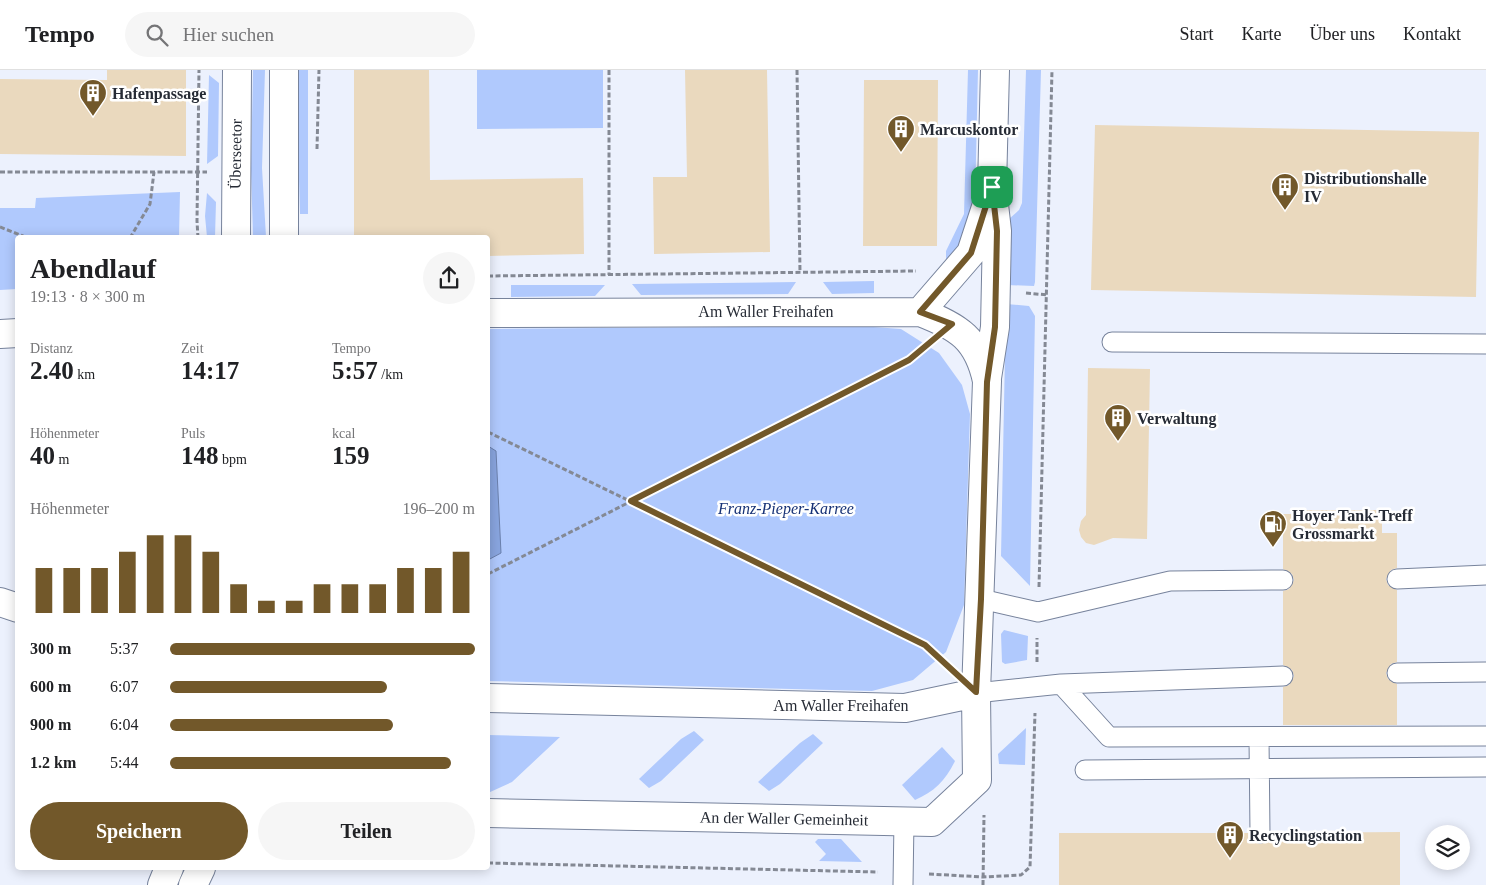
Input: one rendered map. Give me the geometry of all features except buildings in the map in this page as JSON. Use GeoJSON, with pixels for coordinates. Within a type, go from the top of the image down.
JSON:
{"type":"FeatureCollection","features":[{"type":"Feature","properties":{"kind":"street","name":"Überseetor"},"geometry":{"type":"LineString","coordinates":[[236,235],[237,70]]}},
{"type":"Feature","properties":{"kind":"street"},"geometry":{"type":"LineString","coordinates":[[284,70],[284,235]]}},
{"type":"Feature","properties":{"kind":"street"},"geometry":{"type":"LineString","coordinates":[[987,382],[995,327],[996,290],[997,231],[992,187],[995,70]]}},
{"type":"Feature","properties":{"kind":"street"},"geometry":{"type":"LineString","coordinates":[[920,312],[971,253],[992,187]]}},
{"type":"Feature","properties":{"kind":"street","name":"Am Waller Freihafen"},"geometry":{"type":"LineString","coordinates":[[490,312],[920,312],[952,324],[969,340],[982,360],[987,382],[981,599],[976,692],[905,708],[490,698]]}},
{"type":"Feature","properties":{"kind":"street"},"geometry":{"type":"LineString","coordinates":[[0,334],[15,333]]}},
{"type":"Feature","properties":{"kind":"street"},"geometry":{"type":"LineString","coordinates":[[0,602],[15,607]]}},
{"type":"Feature","properties":{"kind":"street"},"geometry":{"type":"LineString","coordinates":[[976,692],[977,780]]}},
{"type":"Feature","properties":{"kind":"street","name":"An der Waller Gemeinheit"},"geometry":{"type":"LineString","coordinates":[[490,812],[932,822],[977,780]]}},
{"type":"Feature","properties":{"kind":"street"},"geometry":{"type":"LineString","coordinates":[[162,885],[168,870]]}},
{"type":"Feature","properties":{"kind":"street"},"geometry":{"type":"LineString","coordinates":[[193,885],[200,870]]}},
{"type":"Feature","properties":{"kind":"lane"},"geometry":{"type":"LineString","coordinates":[[1112,342],[1486,344]]}},
{"type":"Feature","properties":{"kind":"lane"},"geometry":{"type":"LineString","coordinates":[[1397,579],[1486,575]]}},
{"type":"Feature","properties":{"kind":"lane"},"geometry":{"type":"LineString","coordinates":[[981,599],[1038,612],[1170,581],[1283,580]]}},
{"type":"Feature","properties":{"kind":"lane"},"geometry":{"type":"LineString","coordinates":[[1397,673],[1486,672]]}},
{"type":"Feature","properties":{"kind":"lane"},"geometry":{"type":"LineString","coordinates":[[976,692],[1061,684],[1283,676]]}},
{"type":"Feature","properties":{"kind":"lane"},"geometry":{"type":"LineString","coordinates":[[1061,684],[1109,737],[1486,736]]}},
{"type":"Feature","properties":{"kind":"lane"},"geometry":{"type":"LineString","coordinates":[[1259,738],[1260,833]]}},
{"type":"Feature","properties":{"kind":"lane"},"geometry":{"type":"LineString","coordinates":[[1085,770],[1486,767]]}},
{"type":"Feature","properties":{"kind":"lane"},"geometry":{"type":"LineString","coordinates":[[903,879],[904,821]]}},
{"type":"Feature","properties":{"kind":"path"},"geometry":{"type":"LineString","coordinates":[[198,235],[199,70]]}},
{"type":"Feature","properties":{"kind":"path"},"geometry":{"type":"LineString","coordinates":[[317,156],[318,70]]}},
{"type":"Feature","properties":{"kind":"path"},"geometry":{"type":"LineString","coordinates":[[609,70],[609,275]]}},
{"type":"Feature","properties":{"kind":"path"},"geometry":{"type":"LineString","coordinates":[[796,70],[800,272]]}},
{"type":"Feature","properties":{"kind":"path"},"geometry":{"type":"LineString","coordinates":[[996,290],[1048,295],[1052,70]]}},
{"type":"Feature","properties":{"kind":"path"},"geometry":{"type":"LineString","coordinates":[[0,172],[235,172]]}},
{"type":"Feature","properties":{"kind":"path"},"geometry":{"type":"LineString","coordinates":[[132,235],[150,204],[154,172]]}},
{"type":"Feature","properties":{"kind":"path"},"geometry":{"type":"LineString","coordinates":[[0,227],[20,235]]}},
{"type":"Feature","properties":{"kind":"path"},"geometry":{"type":"LineString","coordinates":[[490,276],[940,270],[953,276]]}},
{"type":"Feature","properties":{"kind":"path"},"geometry":{"type":"LineString","coordinates":[[490,573],[909,360],[952,324]]}},
{"type":"Feature","properties":{"kind":"path"},"geometry":{"type":"LineString","coordinates":[[490,433],[925,645],[976,692]]}},
{"type":"Feature","properties":{"kind":"path"},"geometry":{"type":"LineString","coordinates":[[977,780],[985,818],[983,885]]}},
{"type":"Feature","properties":{"kind":"path"},"geometry":{"type":"LineString","coordinates":[[490,863],[903,879],[983,877]]}},
{"type":"Feature","properties":{"kind":"green space"},"geometry":{"type":"Polygon","coordinates":[[[253,70],[265,70],[262,168],[266,235],[253,235],[251,170],[253,70]]]}},
{"type":"Feature","properties":{"kind":"green space"},"geometry":{"type":"Polygon","coordinates":[[[299,70],[308,70],[308,214],[300,214],[298,144],[299,70]]]}},
{"type":"Feature","properties":{"kind":"green space"},"geometry":{"type":"Polygon","coordinates":[[[477,70],[603,70],[603,128],[477,129],[477,70]]]}},
{"type":"Feature","properties":{"kind":"green space"},"geometry":{"type":"Polygon","coordinates":[[[968,70],[978,70],[975,202],[967,233],[949,263],[946,261],[946,251],[964,214],[968,70]]]}},
{"type":"Feature","properties":{"kind":"green space"},"geometry":{"type":"Polygon","coordinates":[[[1026,70],[1041,70],[1034,286],[1007,285],[1009,219],[1019,210],[1022,203],[1026,70]]]}},
{"type":"Feature","properties":{"kind":"green space"},"geometry":{"type":"Polygon","coordinates":[[[209,75],[219,83],[218,156],[207,164],[209,75]]]}},
{"type":"Feature","properties":{"kind":"green space"},"geometry":{"type":"Polygon","coordinates":[[[180,192],[179,235],[15,235],[15,289],[0,290],[0,208],[35,208],[36,198],[180,192]]]}},
{"type":"Feature","properties":{"kind":"green space"},"geometry":{"type":"Polygon","coordinates":[[[207,193],[216,202],[215,235],[207,235],[205,216],[207,193]]]}},
{"type":"Feature","properties":{"kind":"green space"},"geometry":{"type":"Polygon","coordinates":[[[874,281],[874,293],[832,294],[823,282],[874,281]]]}},
{"type":"Feature","properties":{"kind":"green space"},"geometry":{"type":"Polygon","coordinates":[[[796,282],[788,294],[641,295],[632,284],[796,282]]]}},
{"type":"Feature","properties":{"kind":"green space"},"geometry":{"type":"Polygon","coordinates":[[[511,285],[605,285],[595,296],[511,297],[511,285]]]}},
{"type":"Feature","properties":{"kind":"green space"},"geometry":{"type":"Polygon","coordinates":[[[1006,304],[1029,306],[1035,316],[1030,586],[1001,556],[1006,304]]]}},
{"type":"Feature","properties":{"kind":"green space","name":"Franz-Pieper-Karree"},"geometry":{"type":"Polygon","coordinates":[[[860,326],[901,329],[939,353],[962,385],[970,414],[964,605],[946,652],[913,680],[872,691],[490,681],[490,329],[860,326]]]}},
{"type":"Feature","properties":{"kind":"green space"},"geometry":{"type":"Polygon","coordinates":[[[1004,630],[1028,636],[1027,660],[1005,664],[1002,662],[1001,634],[1004,630]]]}},
{"type":"Feature","properties":{"kind":"green space"},"geometry":{"type":"Polygon","coordinates":[[[1026,728],[1025,765],[999,764],[998,754],[1026,728]]]}},
{"type":"Feature","properties":{"kind":"green space"},"geometry":{"type":"Polygon","coordinates":[[[694,731],[704,740],[661,781],[649,788],[639,779],[681,739],[694,731]]]}},
{"type":"Feature","properties":{"kind":"green space"},"geometry":{"type":"Polygon","coordinates":[[[813,734],[823,743],[780,784],[769,791],[758,782],[800,743],[813,734]]]}},
{"type":"Feature","properties":{"kind":"green space"},"geometry":{"type":"Polygon","coordinates":[[[490,735],[560,737],[512,782],[490,792],[490,735]]]}},
{"type":"Feature","properties":{"kind":"green space"},"geometry":{"type":"Polygon","coordinates":[[[942,747],[955,761],[939,785],[915,800],[902,785],[942,747]]]}},
{"type":"Feature","properties":{"kind":"green space"},"geometry":{"type":"Polygon","coordinates":[[[818,839],[841,839],[862,862],[819,861],[826,854],[815,842],[818,839]]]}},
{"type":"Feature","properties":{"kind":"shaded area"},"geometry":{"type":"Polygon","coordinates":[[[490,447],[496,451],[501,553],[490,559],[490,447]]]}},
{"type":"Feature","properties":{"kind":"place","name":"Hafenpassage"},"geometry":{"type":"Point","coordinates":[93,117]}},
{"type":"Feature","properties":{"kind":"place","name":"Marcuskontor"},"geometry":{"type":"Point","coordinates":[901,153]}},
{"type":"Feature","properties":{"kind":"place","name":"Distributionshalle IV"},"geometry":{"type":"Point","coordinates":[1285,211]}},
{"type":"Feature","properties":{"kind":"place","name":"Verwaltung"},"geometry":{"type":"Point","coordinates":[1118,442]}},
{"type":"Feature","properties":{"kind":"place","name":"Hoyer Tank-Treff Grossmarkt"},"geometry":{"type":"Point","coordinates":[1273,548]}},
{"type":"Feature","properties":{"kind":"place","name":"Recyclingstation"},"geometry":{"type":"Point","coordinates":[1230,859]}},
{"type":"Feature","properties":{"kind":"route"},"geometry":{"type":"LineString","coordinates":[[992,187],[997,231],[995,327],[987,382],[981,599],[976,692],[925,645],[631,501],[909,360],[952,324],[920,312],[944,287],[971,253],[992,187]]}}]}
